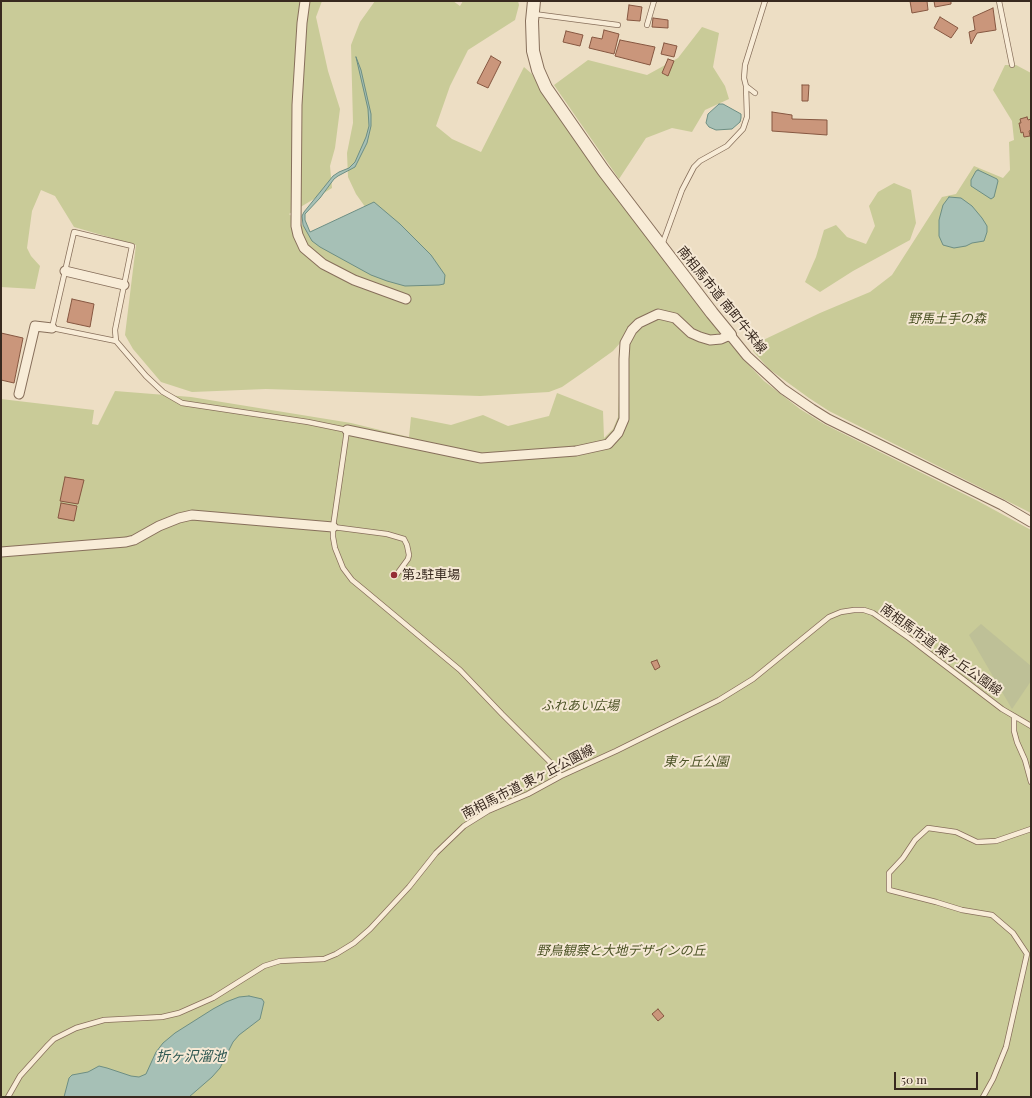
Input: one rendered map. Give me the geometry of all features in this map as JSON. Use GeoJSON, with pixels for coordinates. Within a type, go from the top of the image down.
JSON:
{"type":"FeatureCollection","features":[{"type":"Feature","properties":{"kind":"street"},"geometry":{"type":"LineString","coordinates":[[305,1],[301,37],[297,105],[296,226],[298,235],[304,248],[323,264],[354,280],[406,299]]}},
{"type":"Feature","properties":{"kind":"street","name":"南相馬市道 南町牛来線"},"geometry":{"type":"LineString","coordinates":[[534,1],[532,36],[533,51],[538,70],[546,88],[603,170],[712,313],[747,356],[783,389],[812,410],[1002,505],[1031,522]]}},
{"type":"Feature","properties":{"kind":"street"},"geometry":{"type":"LineString","coordinates":[[65,271],[124,285]]}},
{"type":"Feature","properties":{"kind":"street"},"geometry":{"type":"LineString","coordinates":[[347,430],[481,458],[573,451],[608,444],[618,433],[624,419],[625,343],[632,330],[639,323],[658,314],[675,318],[691,333],[700,338],[710,340],[721,339],[730,335]]}},
{"type":"Feature","properties":{"kind":"street"},"geometry":{"type":"LineString","coordinates":[[19,394],[35,326],[52,328]]}},
{"type":"Feature","properties":{"kind":"street"},"geometry":{"type":"LineString","coordinates":[[1,552],[126,542],[134,540],[159,526],[179,518],[192,515],[333,526]]}},
{"type":"Feature","properties":{"kind":"lane"},"geometry":{"type":"LineString","coordinates":[[647,25],[654,1]]}},
{"type":"Feature","properties":{"kind":"lane"},"geometry":{"type":"LineString","coordinates":[[662,247],[682,190],[694,167],[700,161],[726,146],[743,129],[747,117],[746,86],[744,78],[746,65],[765,1]]}},
{"type":"Feature","properties":{"kind":"lane"},"geometry":{"type":"LineString","coordinates":[[999,1],[1012,65]]}},
{"type":"Feature","properties":{"kind":"lane"},"geometry":{"type":"LineString","coordinates":[[533,14],[618,25]]}},
{"type":"Feature","properties":{"kind":"lane"},"geometry":{"type":"LineString","coordinates":[[746,86],[755,93]]}},
{"type":"Feature","properties":{"kind":"lane"},"geometry":{"type":"LineString","coordinates":[[116,341],[52,328],[74,232],[132,246],[115,330],[116,341],[146,376],[163,392],[182,403],[308,422],[347,430],[333,526],[333,537],[343,568],[352,580],[460,670],[549,761],[561,776]]}},
{"type":"Feature","properties":{"kind":"lane"},"geometry":{"type":"LineString","coordinates":[[333,526],[387,534],[404,539],[408,545],[410,555],[397,574]]}},
{"type":"Feature","properties":{"kind":"lane","name":"南相馬市道 東ヶ丘公園線"},"geometry":{"type":"LineString","coordinates":[[8,1097],[20,1076],[48,1045],[54,1039],[76,1028],[104,1020],[162,1016],[179,1013],[213,998],[264,966],[280,961],[324,959],[336,954],[354,942],[374,924],[409,887],[436,853],[457,832],[483,814],[528,794],[561,776],[616,751],[719,700],[754,679],[829,617],[847,610],[864,610],[873,614],[909,638],[1002,709],[1031,726]]}},
{"type":"Feature","properties":{"kind":"lane"},"geometry":{"type":"LineString","coordinates":[[1014,716],[1016,742],[1025,760],[1031,782]]}},
{"type":"Feature","properties":{"kind":"lane"},"geometry":{"type":"LineString","coordinates":[[983,1097],[993,1079],[1006,1047],[1026,954],[1013,933],[992,915],[962,910],[889,890],[889,873],[903,858],[915,840],[928,828],[956,832],[977,842],[996,841],[1031,829]]}},
{"type":"Feature","properties":{"kind":"green space","name":"東ヶ丘公園"},"geometry":{"type":"Polygon","coordinates":[[[1,1],[322,1],[316,17],[328,71],[340,109],[335,148],[330,166],[332,188],[289,214],[320,240],[373,218],[356,194],[348,177],[347,153],[353,123],[351,45],[360,22],[375,1],[453,1],[460,6],[463,1],[518,1],[519,5],[515,20],[468,50],[450,86],[436,126],[452,139],[481,152],[524,67],[532,74],[541,90],[714,324],[743,359],[764,381],[800,409],[824,424],[978,501],[1031,530],[1031,1097],[1,1097],[1,399],[94,410],[92,424],[98,425],[115,391],[191,397],[351,423],[409,437],[411,417],[451,425],[483,415],[508,426],[549,416],[557,393],[603,411],[604,438],[613,429],[618,417],[621,342],[613,351],[562,387],[549,392],[480,396],[266,389],[192,392],[161,382],[133,349],[125,335],[136,245],[74,227],[55,196],[41,190],[32,211],[27,248],[31,256],[40,266],[35,289],[1,287],[1,1]]]}},
{"type":"Feature","properties":{"kind":"green space"},"geometry":{"type":"Polygon","coordinates":[[[702,27],[719,33],[713,67],[725,86],[729,99],[705,110],[692,132],[672,128],[646,138],[619,179],[554,85],[588,60],[647,75],[678,58],[702,27]]]}},
{"type":"Feature","properties":{"kind":"green space","name":"野馬土手の森"},"geometry":{"type":"Polygon","coordinates":[[[1005,65],[1016,65],[1031,73],[1031,513],[829,411],[769,369],[753,351],[759,342],[820,313],[870,292],[892,275],[942,197],[956,194],[974,166],[1003,178],[1010,170],[1009,142],[1014,140],[1012,121],[993,90],[1005,65]]]}},
{"type":"Feature","properties":{"kind":"green space"},"geometry":{"type":"Polygon","coordinates":[[[894,183],[911,190],[916,223],[910,240],[853,271],[820,292],[805,282],[816,257],[824,230],[836,225],[847,237],[866,244],[875,226],[869,206],[878,192],[894,183]]]}},
{"type":"Feature","properties":{"kind":"green space"},"geometry":{"type":"Polygon","coordinates":[[[981,624],[1031,666],[1031,681],[1012,709],[969,635],[981,624]]]}},
{"type":"Feature","properties":{"kind":"water"},"geometry":{"type":"Polygon","coordinates":[[[356,57],[361,70],[371,114],[371,126],[367,143],[355,167],[334,179],[320,198],[305,214],[305,220],[310,232],[374,202],[400,224],[431,255],[445,275],[444,284],[405,286],[371,275],[320,247],[312,241],[303,225],[302,216],[304,212],[333,176],[349,168],[355,162],[366,137],[369,126],[368,109],[356,57]]]}},
{"type":"Feature","properties":{"kind":"water"},"geometry":{"type":"Polygon","coordinates":[[[719,104],[723,104],[741,114],[740,122],[732,129],[716,130],[709,127],[706,123],[708,114],[719,104]]]}},
{"type":"Feature","properties":{"kind":"water"},"geometry":{"type":"Polygon","coordinates":[[[978,170],[997,179],[998,181],[994,197],[991,199],[971,186],[971,180],[978,170]]]}},
{"type":"Feature","properties":{"kind":"water"},"geometry":{"type":"Polygon","coordinates":[[[949,197],[961,198],[972,206],[982,218],[987,226],[984,241],[954,248],[943,245],[939,236],[939,220],[943,205],[949,197]]]}},
{"type":"Feature","properties":{"kind":"water","name":"折ヶ沢溜池"},"geometry":{"type":"Polygon","coordinates":[[[249,996],[262,999],[264,1002],[260,1019],[239,1035],[233,1042],[220,1068],[189,1097],[64,1097],[69,1078],[72,1075],[88,1072],[99,1066],[131,1076],[139,1077],[146,1074],[156,1052],[163,1043],[175,1033],[226,1002],[239,997],[249,996]]]}},
{"type":"Feature","properties":{"kind":"building"},"geometry":{"type":"Polygon","coordinates":[[[910,1],[927,1],[928,10],[912,13],[910,1]]]}},
{"type":"Feature","properties":{"kind":"building"},"geometry":{"type":"Polygon","coordinates":[[[934,1],[951,1],[951,4],[935,7],[934,1]]]}},
{"type":"Feature","properties":{"kind":"building"},"geometry":{"type":"Polygon","coordinates":[[[629,5],[642,7],[640,21],[627,20],[629,5]]]}},
{"type":"Feature","properties":{"kind":"building"},"geometry":{"type":"Polygon","coordinates":[[[993,8],[996,30],[977,33],[971,44],[969,32],[975,30],[973,17],[993,8]]]}},
{"type":"Feature","properties":{"kind":"building"},"geometry":{"type":"Polygon","coordinates":[[[940,17],[958,28],[951,38],[934,28],[940,17]]]}},
{"type":"Feature","properties":{"kind":"building"},"geometry":{"type":"Polygon","coordinates":[[[653,18],[668,20],[668,28],[652,27],[653,18]]]}},
{"type":"Feature","properties":{"kind":"building"},"geometry":{"type":"Polygon","coordinates":[[[604,30],[619,34],[614,54],[589,48],[592,37],[602,39],[604,30]]]}},
{"type":"Feature","properties":{"kind":"building"},"geometry":{"type":"Polygon","coordinates":[[[566,31],[583,35],[580,46],[563,42],[566,31]]]}},
{"type":"Feature","properties":{"kind":"building"},"geometry":{"type":"Polygon","coordinates":[[[620,40],[655,47],[650,65],[615,56],[620,40]]]}},
{"type":"Feature","properties":{"kind":"building"},"geometry":{"type":"Polygon","coordinates":[[[664,43],[677,46],[674,57],[661,54],[664,43]]]}},
{"type":"Feature","properties":{"kind":"building"},"geometry":{"type":"Polygon","coordinates":[[[491,56],[501,62],[488,88],[477,83],[491,56]]]}},
{"type":"Feature","properties":{"kind":"building"},"geometry":{"type":"Polygon","coordinates":[[[668,59],[674,61],[668,76],[662,73],[668,59]]]}},
{"type":"Feature","properties":{"kind":"building"},"geometry":{"type":"Polygon","coordinates":[[[802,85],[809,85],[808,101],[802,101],[802,85]]]}},
{"type":"Feature","properties":{"kind":"building"},"geometry":{"type":"Polygon","coordinates":[[[772,112],[792,115],[792,119],[827,120],[827,135],[772,131],[772,112]]]}},
{"type":"Feature","properties":{"kind":"building"},"geometry":{"type":"Polygon","coordinates":[[[1027,117],[1028,120],[1031,119],[1031,130],[1029,131],[1030,136],[1024,137],[1023,132],[1021,133],[1019,123],[1021,123],[1020,119],[1027,117]]]}},
{"type":"Feature","properties":{"kind":"building"},"geometry":{"type":"Polygon","coordinates":[[[72,299],[94,304],[90,327],[67,322],[72,299]]]}},
{"type":"Feature","properties":{"kind":"building"},"geometry":{"type":"Polygon","coordinates":[[[1,333],[23,338],[14,383],[1,380],[1,333]]]}},
{"type":"Feature","properties":{"kind":"building"},"geometry":{"type":"Polygon","coordinates":[[[65,477],[84,480],[78,504],[60,501],[65,477]]]}},
{"type":"Feature","properties":{"kind":"building"},"geometry":{"type":"Polygon","coordinates":[[[61,503],[77,506],[74,521],[58,518],[61,503]]]}},
{"type":"Feature","properties":{"kind":"building"},"geometry":{"type":"Polygon","coordinates":[[[657,660],[660,667],[655,670],[651,662],[657,660]]]}},
{"type":"Feature","properties":{"kind":"building"},"geometry":{"type":"Polygon","coordinates":[[[658,1009],[664,1016],[658,1021],[652,1014],[658,1009]]]}},
{"type":"Feature","properties":{"kind":"place","name":"第2駐車場"},"geometry":{"type":"Point","coordinates":[394,575]}},
{"type":"Feature","properties":{"kind":"park label","name":"ふれあい広場"},"geometry":{"type":"Point","coordinates":[580,706]}},
{"type":"Feature","properties":{"kind":"park label","name":"野鳥観察と大地デザインの丘"},"geometry":{"type":"Point","coordinates":[621,951]}}]}
